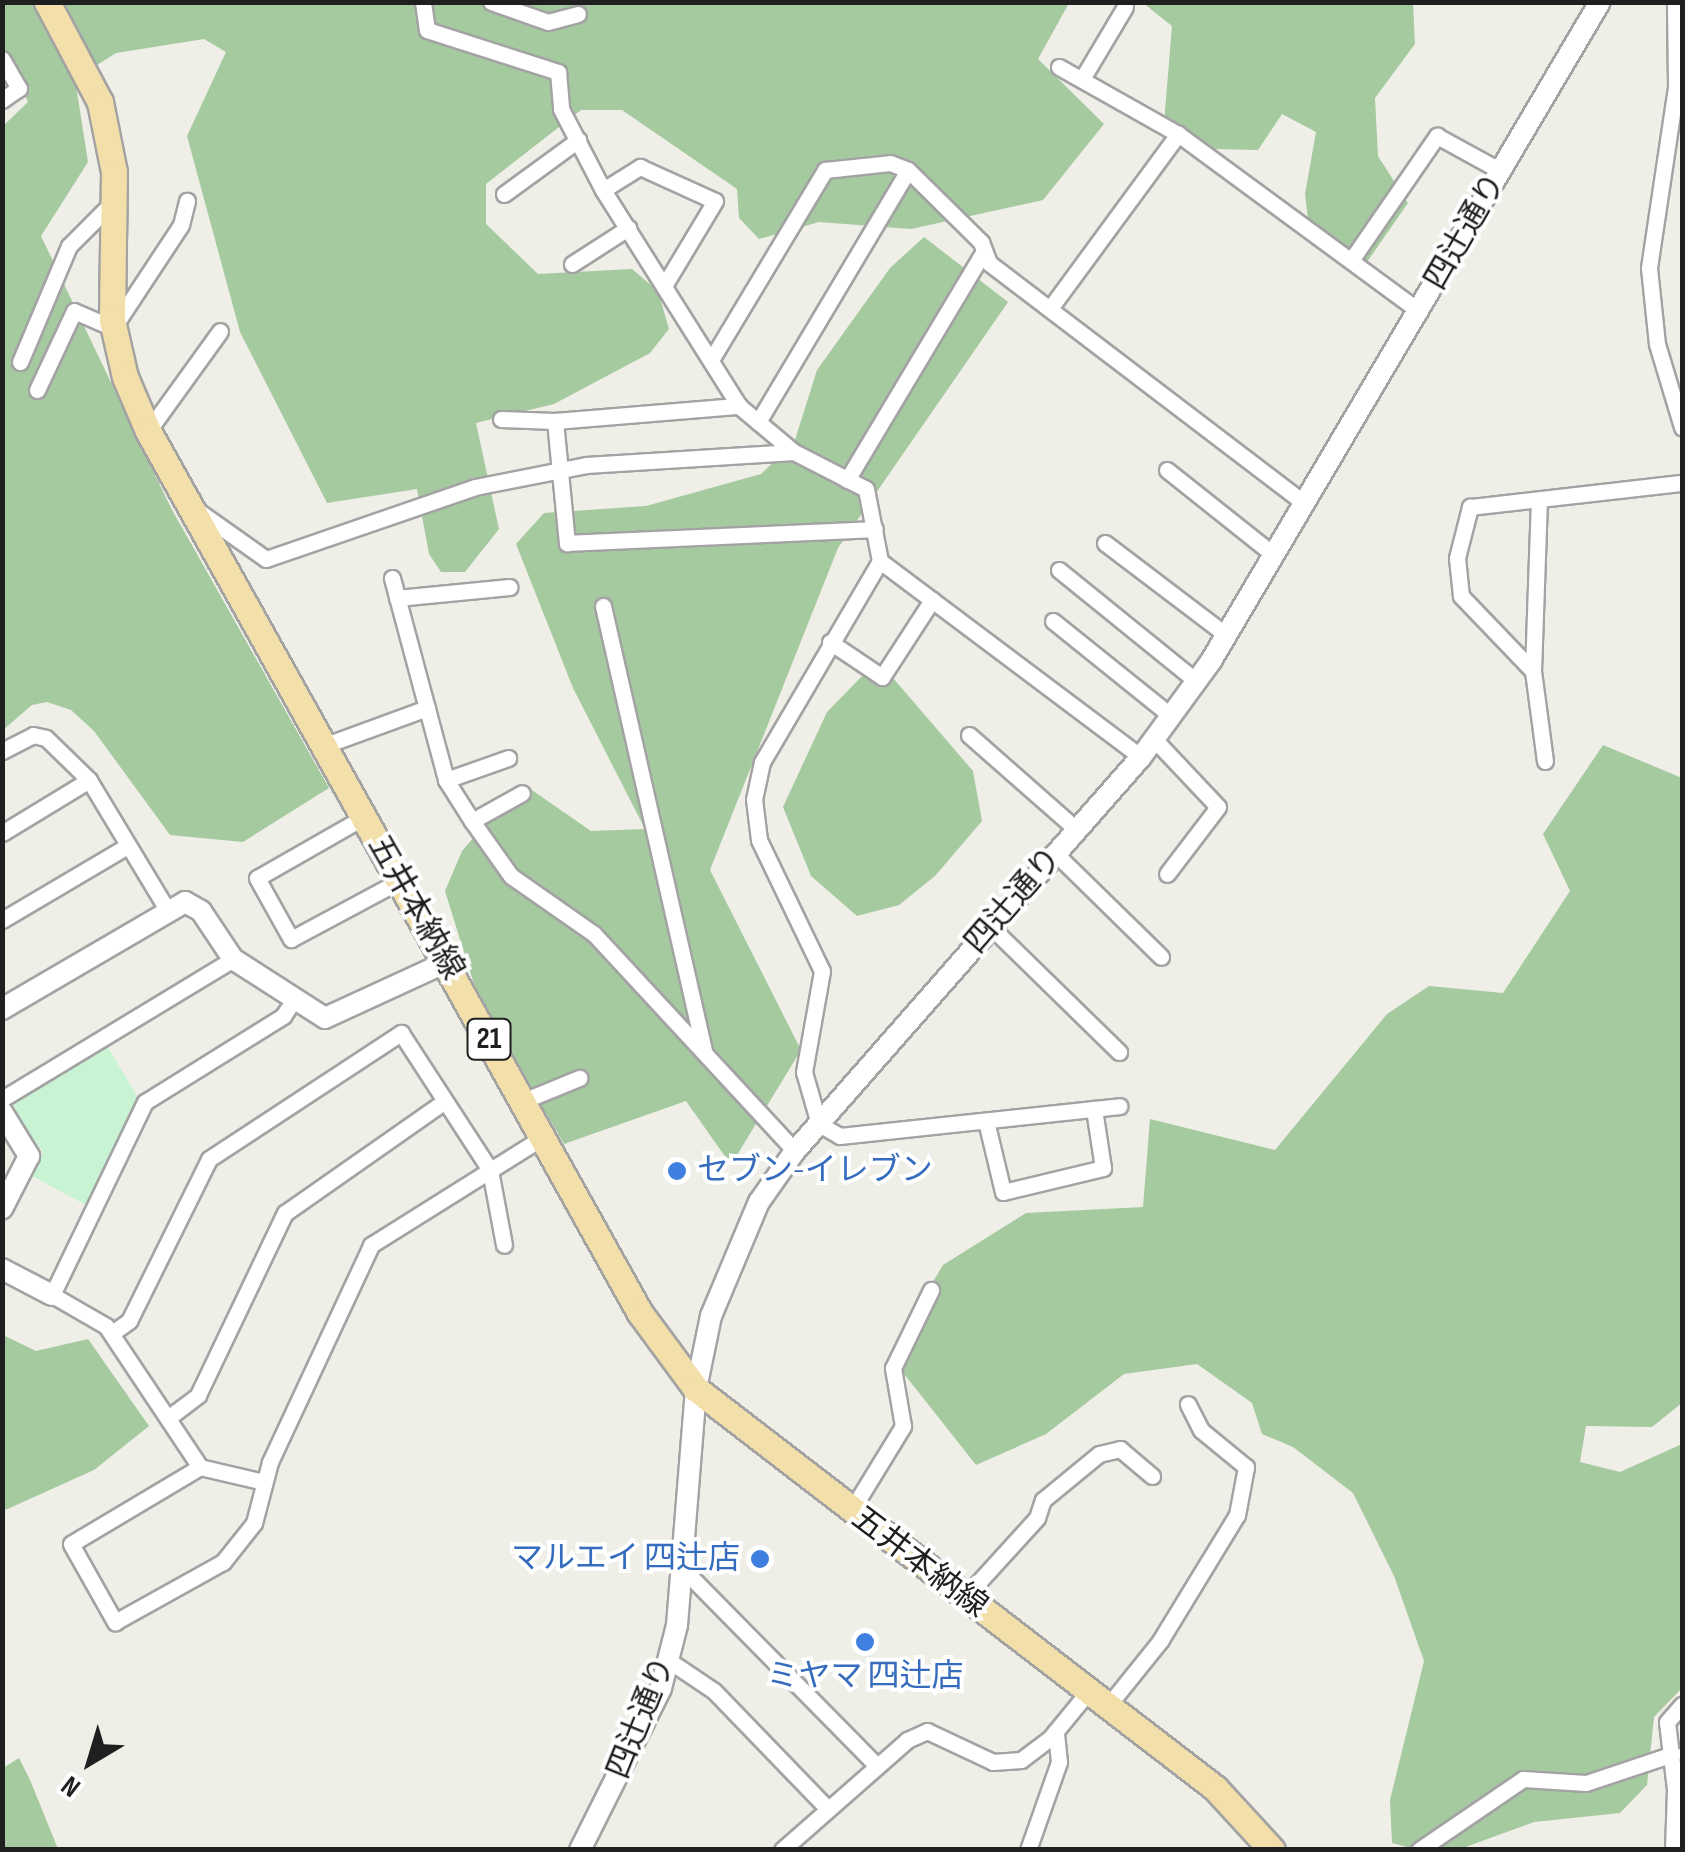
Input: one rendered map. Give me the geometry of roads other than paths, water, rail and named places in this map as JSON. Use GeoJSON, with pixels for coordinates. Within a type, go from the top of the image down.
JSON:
{"type":"FeatureCollection","features":[{"type":"Feature","properties":{"kind":"main road","name":"五井本納線"},"geometry":{"type":"LineString","coordinates":[[52,4],[100,102],[114,172],[114,328],[148,431],[640,1313],[696,1389],[1215,1788],[1272,1850]]}},
{"type":"Feature","properties":{"kind":"street"},"geometry":{"type":"LineString","coordinates":[[424,2],[428,30],[558,72],[561,109],[603,190],[739,406],[794,452],[866,490],[880,561],[762,762],[754,799],[759,840],[822,970],[804,1072],[819,1124],[840,1136],[1119,1106]]}},
{"type":"Feature","properties":{"kind":"street"},"geometry":{"type":"LineString","coordinates":[[490,2],[548,22],[578,14]]}},
{"type":"Feature","properties":{"kind":"street","name":"四辻通り"},"geometry":{"type":"LineString","coordinates":[[580,1850],[627,1764],[668,1660],[681,1567],[696,1389],[730,1262],[795,1152],[1141,757],[1196,681],[1420,312],[1600,2]]}},
{"type":"Feature","properties":{"kind":"street"},"geometry":{"type":"LineString","coordinates":[[1675,2],[1676,87],[1649,268],[1657,344],[1682,428]]}},
{"type":"Feature","properties":{"kind":"street"},"geometry":{"type":"LineString","coordinates":[[1082,80],[1126,7]]}},
{"type":"Feature","properties":{"kind":"street"},"geometry":{"type":"LineString","coordinates":[[2,100],[19,88],[5,66]]}},
{"type":"Feature","properties":{"kind":"street"},"geometry":{"type":"LineString","coordinates":[[1059,67],[1178,134],[1352,258],[1420,312]]}},
{"type":"Feature","properties":{"kind":"street"},"geometry":{"type":"LineString","coordinates":[[1051,307],[1178,134]]}},
{"type":"Feature","properties":{"kind":"street"},"geometry":{"type":"LineString","coordinates":[[1352,258],[1437,136],[1501,171]]}},
{"type":"Feature","properties":{"kind":"street"},"geometry":{"type":"LineString","coordinates":[[504,194],[578,140]]}},
{"type":"Feature","properties":{"kind":"street"},"geometry":{"type":"LineString","coordinates":[[710,360],[826,170],[890,162],[908,170],[989,262],[1305,504]]}},
{"type":"Feature","properties":{"kind":"street"},"geometry":{"type":"LineString","coordinates":[[603,190],[640,167],[715,201],[664,286]]}},
{"type":"Feature","properties":{"kind":"street"},"geometry":{"type":"LineString","coordinates":[[758,422],[908,170]]}},
{"type":"Feature","properties":{"kind":"street"},"geometry":{"type":"LineString","coordinates":[[38,390],[74,311],[114,328],[181,224],[188,201]]}},
{"type":"Feature","properties":{"kind":"street"},"geometry":{"type":"LineString","coordinates":[[20,362],[69,246],[112,202]]}},
{"type":"Feature","properties":{"kind":"street"},"geometry":{"type":"LineString","coordinates":[[572,264],[628,228]]}},
{"type":"Feature","properties":{"kind":"street"},"geometry":{"type":"LineString","coordinates":[[847,480],[984,252]]}},
{"type":"Feature","properties":{"kind":"street"},"geometry":{"type":"LineString","coordinates":[[148,431],[220,331]]}},
{"type":"Feature","properties":{"kind":"street"},"geometry":{"type":"LineString","coordinates":[[501,419],[555,421],[739,406]]}},
{"type":"Feature","properties":{"kind":"street"},"geometry":{"type":"LineString","coordinates":[[555,421],[557,474],[568,542],[875,529]]}},
{"type":"Feature","properties":{"kind":"street"},"geometry":{"type":"LineString","coordinates":[[187,503],[266,559],[475,487],[586,466],[794,452]]}},
{"type":"Feature","properties":{"kind":"street"},"geometry":{"type":"LineString","coordinates":[[1167,470],[1274,556]]}},
{"type":"Feature","properties":{"kind":"street"},"geometry":{"type":"LineString","coordinates":[[1534,671],[1461,596],[1457,558],[1470,507],[1682,483]]}},
{"type":"Feature","properties":{"kind":"street"},"geometry":{"type":"LineString","coordinates":[[1539,501],[1534,671],[1545,761]]}},
{"type":"Feature","properties":{"kind":"street"},"geometry":{"type":"LineString","coordinates":[[1104,544],[1226,635]]}},
{"type":"Feature","properties":{"kind":"street"},"geometry":{"type":"LineString","coordinates":[[880,561],[1141,757]]}},
{"type":"Feature","properties":{"kind":"street"},"geometry":{"type":"LineString","coordinates":[[1059,570],[1196,681]]}},
{"type":"Feature","properties":{"kind":"street"},"geometry":{"type":"LineString","coordinates":[[392,578],[446,780],[472,821],[511,876],[594,934],[795,1152]]}},
{"type":"Feature","properties":{"kind":"street"},"geometry":{"type":"LineString","coordinates":[[397,598],[509,588]]}},
{"type":"Feature","properties":{"kind":"street"},"geometry":{"type":"LineString","coordinates":[[830,642],[882,676],[932,600]]}},
{"type":"Feature","properties":{"kind":"street"},"geometry":{"type":"LineString","coordinates":[[603,606],[705,1055]]}},
{"type":"Feature","properties":{"kind":"street"},"geometry":{"type":"LineString","coordinates":[[1053,621],[1171,716]]}},
{"type":"Feature","properties":{"kind":"street"},"geometry":{"type":"LineString","coordinates":[[323,746],[427,708]]}},
{"type":"Feature","properties":{"kind":"street"},"geometry":{"type":"LineString","coordinates":[[2,751],[33,735],[46,738],[89,780],[168,911]]}},
{"type":"Feature","properties":{"kind":"street"},"geometry":{"type":"LineString","coordinates":[[968,735],[1077,830]]}},
{"type":"Feature","properties":{"kind":"street"},"geometry":{"type":"LineString","coordinates":[[1154,739],[1218,807],[1168,874]]}},
{"type":"Feature","properties":{"kind":"street"},"geometry":{"type":"LineString","coordinates":[[446,780],[508,758]]}},
{"type":"Feature","properties":{"kind":"street"},"geometry":{"type":"LineString","coordinates":[[2,833],[89,780]]}},
{"type":"Feature","properties":{"kind":"street"},"geometry":{"type":"LineString","coordinates":[[472,821],[522,793]]}},
{"type":"Feature","properties":{"kind":"street"},"geometry":{"type":"LineString","coordinates":[[364,818],[257,878],[290,939],[400,882]]}},
{"type":"Feature","properties":{"kind":"street"},"geometry":{"type":"LineString","coordinates":[[2,920],[127,846]]}},
{"type":"Feature","properties":{"kind":"street"},"geometry":{"type":"LineString","coordinates":[[1056,854],[1162,957]]}},
{"type":"Feature","properties":{"kind":"street"},"geometry":{"type":"LineString","coordinates":[[2,1008],[185,902],[202,911],[233,960],[334,1018],[446,962]]}},
{"type":"Feature","properties":{"kind":"street"},"geometry":{"type":"LineString","coordinates":[[992,927],[1119,1052]]}},
{"type":"Feature","properties":{"kind":"street"},"geometry":{"type":"LineString","coordinates":[[2,1099],[233,960]]}},
{"type":"Feature","properties":{"kind":"street"},"geometry":{"type":"LineString","coordinates":[[52,1295],[145,1102],[284,1016],[295,998]]}},
{"type":"Feature","properties":{"kind":"street"},"geometry":{"type":"LineString","coordinates":[[112,1333],[129,1322],[209,1158],[401,1033],[490,1170],[504,1245]]}},
{"type":"Feature","properties":{"kind":"street"},"geometry":{"type":"LineString","coordinates":[[523,1101],[579,1078]]}},
{"type":"Feature","properties":{"kind":"street"},"geometry":{"type":"LineString","coordinates":[[168,1418],[198,1395],[285,1213],[445,1100]]}},
{"type":"Feature","properties":{"kind":"street"},"geometry":{"type":"LineString","coordinates":[[986,1121],[1003,1192],[1103,1168],[1094,1109]]}},
{"type":"Feature","properties":{"kind":"street"},"geometry":{"type":"LineString","coordinates":[[2,1112],[29,1156],[2,1210]]}},
{"type":"Feature","properties":{"kind":"street"},"geometry":{"type":"LineString","coordinates":[[264,1482],[200,1468],[71,1544],[115,1622],[223,1562],[254,1522],[264,1482],[372,1245],[543,1137]]}},
{"type":"Feature","properties":{"kind":"street"},"geometry":{"type":"LineString","coordinates":[[2,1269],[112,1333],[200,1468]]}},
{"type":"Feature","properties":{"kind":"street"},"geometry":{"type":"LineString","coordinates":[[851,1511],[903,1426],[893,1368],[930,1290]]}},
{"type":"Feature","properties":{"kind":"street"},"geometry":{"type":"LineString","coordinates":[[782,1850],[877,1766],[928,1731],[993,1762],[1021,1760],[1097,1700],[1160,1641],[1237,1515],[1246,1467],[1202,1430],[1188,1404]]}},
{"type":"Feature","properties":{"kind":"street"},"geometry":{"type":"LineString","coordinates":[[964,1597],[1037,1518],[1044,1500],[1099,1454],[1120,1449],[1152,1476]]}},
{"type":"Feature","properties":{"kind":"street"},"geometry":{"type":"LineString","coordinates":[[681,1567],[877,1766]]}},
{"type":"Feature","properties":{"kind":"street"},"geometry":{"type":"LineString","coordinates":[[668,1660],[714,1691],[827,1808]]}},
{"type":"Feature","properties":{"kind":"street"},"geometry":{"type":"LineString","coordinates":[[1673,1850],[1672,1754],[1667,1722],[1682,1705]]}},
{"type":"Feature","properties":{"kind":"street"},"geometry":{"type":"LineString","coordinates":[[1028,1850],[1058,1762],[1056,1731]]}},
{"type":"Feature","properties":{"kind":"street"},"geometry":{"type":"LineString","coordinates":[[1419,1850],[1523,1779],[1586,1783],[1672,1754]]}},
{"type":"Feature","properties":{"kind":"place","name":"セブン-イレブン"},"geometry":{"type":"Point","coordinates":[677,1171]}},
{"type":"Feature","properties":{"kind":"place","name":"マルエイ 四辻店"},"geometry":{"type":"Point","coordinates":[760,1559]}},
{"type":"Feature","properties":{"kind":"place","name":"ミヤマ 四辻店"},"geometry":{"type":"Point","coordinates":[865,1642]}}]}
